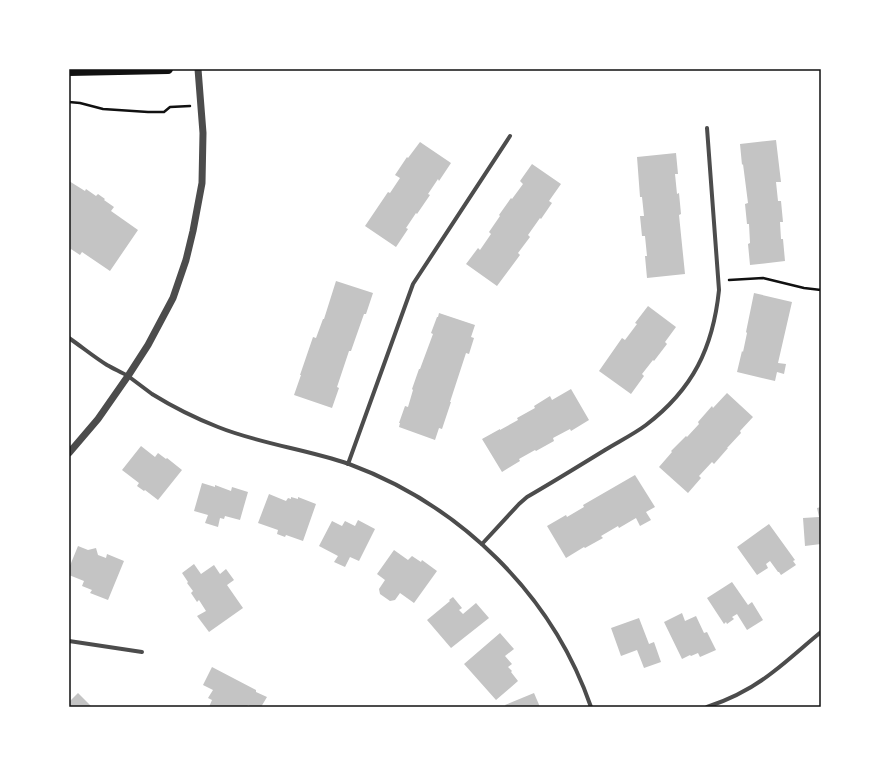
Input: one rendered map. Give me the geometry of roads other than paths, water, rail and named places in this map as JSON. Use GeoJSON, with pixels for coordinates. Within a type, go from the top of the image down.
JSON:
{"type":"FeatureCollection","features":[{"type":"Feature","properties":{"kind":"main road"},"geometry":{"type":"LineString","coordinates":[[69,71],[168,69]]}},
{"type":"Feature","properties":{"kind":"street"},"geometry":{"type":"LineString","coordinates":[[69,453],[98,419],[148,345],[173,298],[186,260],[202,183],[203,133],[198,69]]}},
{"type":"Feature","properties":{"kind":"street"},"geometry":{"type":"LineString","coordinates":[[482,544],[527,497],[645,426],[667,408],[690,380],[696,370],[707,347],[713,329],[719,290],[707,128]]}},
{"type":"Feature","properties":{"kind":"street"},"geometry":{"type":"LineString","coordinates":[[348,464],[413,284],[510,136]]}},
{"type":"Feature","properties":{"kind":"street"},"geometry":{"type":"LineString","coordinates":[[69,338],[106,364],[194,417],[219,428],[258,441],[307,451],[348,464],[398,485],[438,509],[482,544],[510,571],[527,591],[546,618],[566,651],[591,707]]}},
{"type":"Feature","properties":{"kind":"street"},"geometry":{"type":"LineString","coordinates":[[707,707],[754,686],[821,632]]}},
{"type":"Feature","properties":{"kind":"street"},"geometry":{"type":"LineString","coordinates":[[69,641],[142,652]]}}]}
